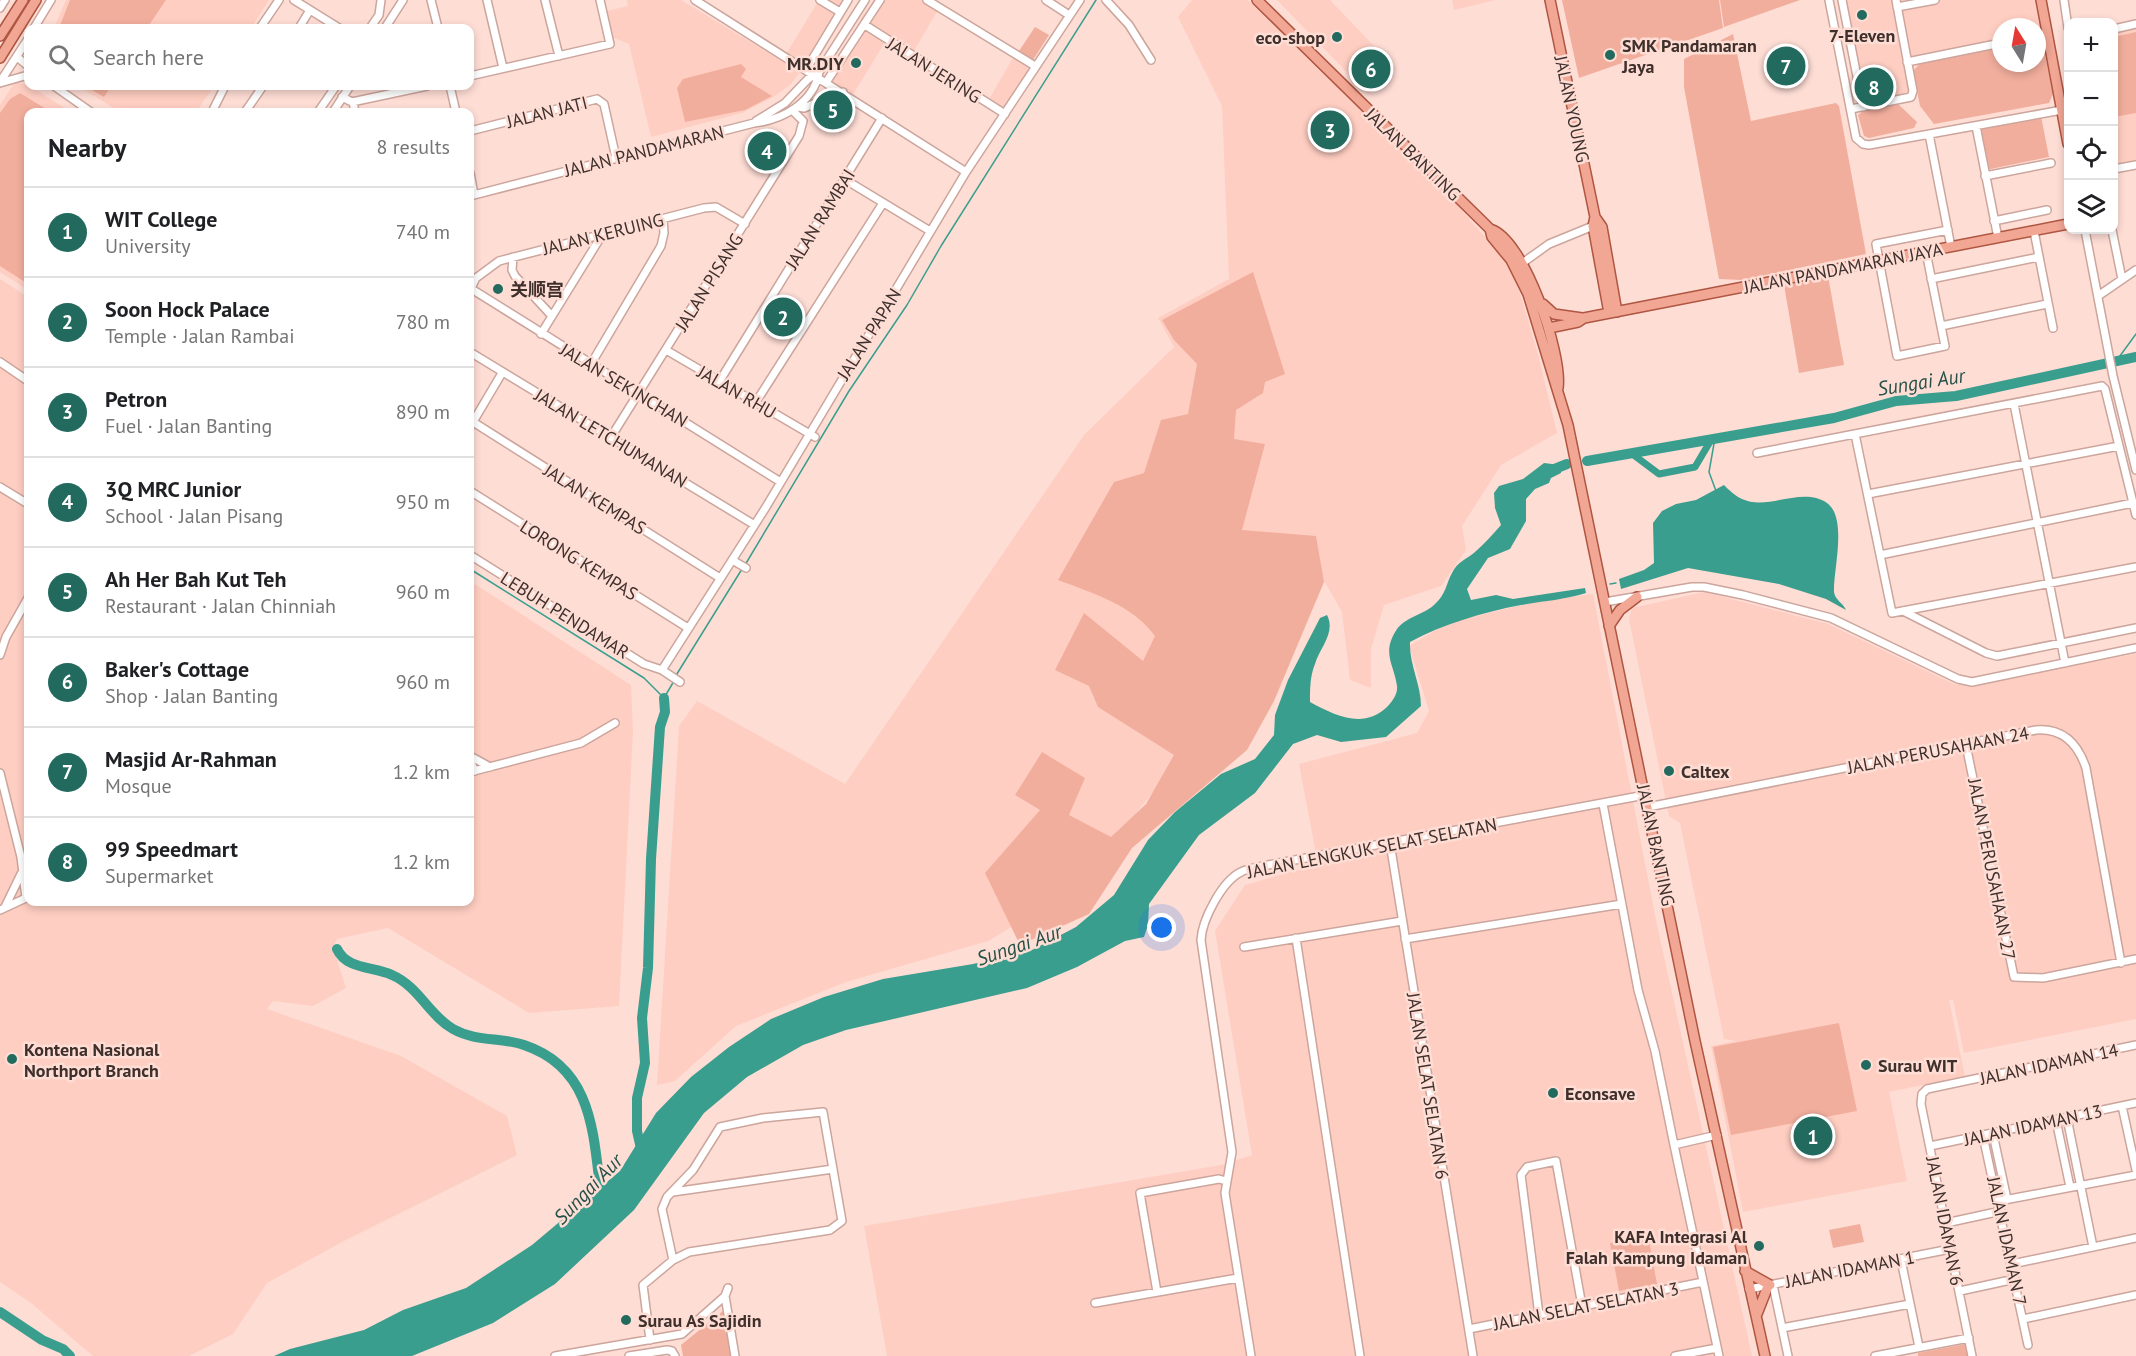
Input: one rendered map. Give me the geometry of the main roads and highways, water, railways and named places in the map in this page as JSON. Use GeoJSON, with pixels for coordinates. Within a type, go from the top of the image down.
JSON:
{"type":"FeatureCollection","features":[{"type":"Feature","properties":{"kind":"main road"},"geometry":{"type":"LineString","coordinates":[[0,36],[23,0]]}},
{"type":"Feature","properties":{"kind":"main road"},"geometry":{"type":"LineString","coordinates":[[0,58],[36,0]]}},
{"type":"Feature","properties":{"kind":"main road","name":"JALAN BANTING"},"geometry":{"type":"LineString","coordinates":[[1257,0],[1490,229],[1496,231],[1521,264],[1533,293],[1539,337],[1553,380],[1558,388],[1605,602],[1745,1271],[1765,1356]]}},
{"type":"Feature","properties":{"kind":"main road","name":"JALAN YOUNG"},"geometry":{"type":"LineString","coordinates":[[1550,0],[1594,222],[1602,227],[1613,313]]}},
{"type":"Feature","properties":{"kind":"main road"},"geometry":{"type":"LineString","coordinates":[[2041,0],[2065,126]]}},
{"type":"Feature","properties":{"kind":"main road","name":"JALAN PANDAMARAN JAYA"},"geometry":{"type":"LineString","coordinates":[[1548,326],[2064,225]]}},
{"type":"Feature","properties":{"kind":"main road"},"geometry":{"type":"LineString","coordinates":[[1490,229],[1492,237],[1533,293],[1548,326],[1560,376],[1558,388]]}},
{"type":"Feature","properties":{"kind":"main road"},"geometry":{"type":"LineString","coordinates":[[1533,293],[1554,314],[1579,319]]}},
{"type":"Feature","properties":{"kind":"main road"},"geometry":{"type":"LineString","coordinates":[[1555,348],[1559,333],[1579,319]]}},
{"type":"Feature","properties":{"kind":"main road"},"geometry":{"type":"LineString","coordinates":[[1547,357],[1543,333],[1548,326]]}},
{"type":"Feature","properties":{"kind":"main road"},"geometry":{"type":"LineString","coordinates":[[1609,626],[1620,610],[1637,597]]}},
{"type":"Feature","properties":{"kind":"main road"},"geometry":{"type":"LineString","coordinates":[[1745,1271],[1770,1285],[1759,1303],[1756,1319]]}},
{"type":"Feature","properties":{"kind":"water"},"geometry":{"type":"Polygon","coordinates":[[[1544,463],[1560,465],[1561,473],[1551,478],[1549,483],[1535,489],[1526,499],[1526,521],[1510,549],[1488,558],[1467,589],[1471,600],[1496,595],[1513,599],[1585,588],[1586,593],[1478,615],[1450,624],[1410,642],[1421,706],[1386,737],[1341,742],[1317,735],[1293,744],[1255,793],[1199,835],[1149,904],[1148,925],[1144,937],[1125,941],[1077,967],[1027,988],[846,1030],[803,1045],[747,1077],[704,1113],[634,1210],[555,1284],[493,1323],[412,1356],[274,1356],[290,1349],[364,1330],[403,1310],[466,1288],[532,1245],[620,1171],[656,1113],[691,1077],[729,1047],[771,1019],[824,997],[883,979],[973,964],[1032,950],[1076,927],[1114,895],[1148,840],[1175,812],[1221,774],[1255,759],[1274,735],[1275,715],[1288,680],[1320,618],[1327,615],[1330,628],[1312,673],[1310,702],[1340,716],[1360,719],[1379,713],[1388,706],[1395,697],[1397,689],[1389,652],[1392,637],[1397,629],[1439,600],[1454,569],[1478,549],[1501,525],[1495,508],[1494,493],[1499,486],[1523,479],[1544,463]]]}},
{"type":"Feature","properties":{"kind":"water"},"geometry":{"type":"Polygon","coordinates":[[[1724,485],[1737,496],[1752,502],[1807,497],[1817,498],[1827,503],[1837,520],[1838,532],[1834,592],[1846,610],[1826,599],[1779,584],[1688,568],[1621,589],[1619,579],[1644,570],[1654,563],[1653,523],[1662,511],[1676,504],[1696,500],[1724,485]]]}},
{"type":"Feature","properties":{"kind":"waterway"},"geometry":{"type":"LineString","coordinates":[[745,565],[849,391],[907,305],[941,246],[1096,0]]}},
{"type":"Feature","properties":{"kind":"waterway"},"geometry":{"type":"LineString","coordinates":[[2117,360],[2136,334]]}},
{"type":"Feature","properties":{"kind":"waterway","name":"Sungai Aur"},"geometry":{"type":"LineString","coordinates":[[1587,461],[1834,418],[1896,401],[1956,396],[2136,357]]}},
{"type":"Feature","properties":{"kind":"waterway"},"geometry":{"type":"LineString","coordinates":[[1715,438],[1709,472],[1716,491]]}},
{"type":"Feature","properties":{"kind":"waterway","name":"Sungai Aur"},"geometry":{"type":"LineString","coordinates":[[1631,453],[1659,474],[1695,467],[1711,440]]}},
{"type":"Feature","properties":{"kind":"waterway","name":"Sungai Aur"},"geometry":{"type":"LineString","coordinates":[[1547,472],[1567,464]]}},
{"type":"Feature","properties":{"kind":"waterway"},"geometry":{"type":"LineString","coordinates":[[675,677],[742,569]]}},
{"type":"Feature","properties":{"kind":"waterway"},"geometry":{"type":"LineString","coordinates":[[474,572],[644,678],[664,698],[674,681]]}},
{"type":"Feature","properties":{"kind":"waterway"},"geometry":{"type":"LineString","coordinates":[[1610,584],[1616,583]]}},
{"type":"Feature","properties":{"kind":"waterway"},"geometry":{"type":"LineString","coordinates":[[642,1153],[637,1131],[637,1098],[645,1063],[642,1018],[648,968],[651,859],[660,727],[665,712],[664,698]]}},
{"type":"Feature","properties":{"kind":"waterway"},"geometry":{"type":"LineString","coordinates":[[337,949],[347,961],[385,972],[401,980],[417,993],[437,1017],[453,1029],[471,1036],[524,1045],[548,1056],[565,1071],[578,1089],[587,1109],[602,1202]]}},
{"type":"Feature","properties":{"kind":"waterway"},"geometry":{"type":"LineString","coordinates":[[0,1312],[42,1340],[63,1349],[70,1356]]}},
{"type":"Feature","properties":{"kind":"place","name":"7-Eleven"},"geometry":{"type":"Point","coordinates":[1862,15]}},
{"type":"Feature","properties":{"kind":"place","name":"eco-shop"},"geometry":{"type":"Point","coordinates":[1337,37]}},
{"type":"Feature","properties":{"kind":"place","name":"SMK Pandamaran Jaya"},"geometry":{"type":"Point","coordinates":[1610,55]}},
{"type":"Feature","properties":{"kind":"place","name":"MR.DIY"},"geometry":{"type":"Point","coordinates":[856,63]}},
{"type":"Feature","properties":{"kind":"place","name":"Masjid Ar-Rahman"},"geometry":{"type":"Point","coordinates":[1786,66]}},
{"type":"Feature","properties":{"kind":"place","name":"Baker's Cottage"},"geometry":{"type":"Point","coordinates":[1371,69]}},
{"type":"Feature","properties":{"kind":"place","name":"99 Speedmart"},"geometry":{"type":"Point","coordinates":[1874,87]}},
{"type":"Feature","properties":{"kind":"place","name":"Ah Her Bah Kut Teh"},"geometry":{"type":"Point","coordinates":[833,110]}},
{"type":"Feature","properties":{"kind":"place","name":"Petron"},"geometry":{"type":"Point","coordinates":[1330,130]}},
{"type":"Feature","properties":{"kind":"place","name":"3Q MRC Junior"},"geometry":{"type":"Point","coordinates":[767,151]}},
{"type":"Feature","properties":{"kind":"place","name":"关顺宫"},"geometry":{"type":"Point","coordinates":[498,289]}},
{"type":"Feature","properties":{"kind":"place","name":"Soon Hock Palace"},"geometry":{"type":"Point","coordinates":[783,317]}},
{"type":"Feature","properties":{"kind":"place","name":"Caltex"},"geometry":{"type":"Point","coordinates":[1669,771]}},
{"type":"Feature","properties":{"kind":"place","name":"Kontena Nasional Northport Branch"},"geometry":{"type":"Point","coordinates":[12,1059]}},
{"type":"Feature","properties":{"kind":"place","name":"Surau WIT"},"geometry":{"type":"Point","coordinates":[1866,1065]}},
{"type":"Feature","properties":{"kind":"place","name":"Econsave"},"geometry":{"type":"Point","coordinates":[1553,1093]}},
{"type":"Feature","properties":{"kind":"place","name":"WIT College"},"geometry":{"type":"Point","coordinates":[1813,1136]}},
{"type":"Feature","properties":{"kind":"place","name":"KAFA Integrasi Al Falah Kampung Idaman"},"geometry":{"type":"Point","coordinates":[1759,1246]}},
{"type":"Feature","properties":{"kind":"place","name":"Surau As Sajidin"},"geometry":{"type":"Point","coordinates":[626,1320]}}]}
